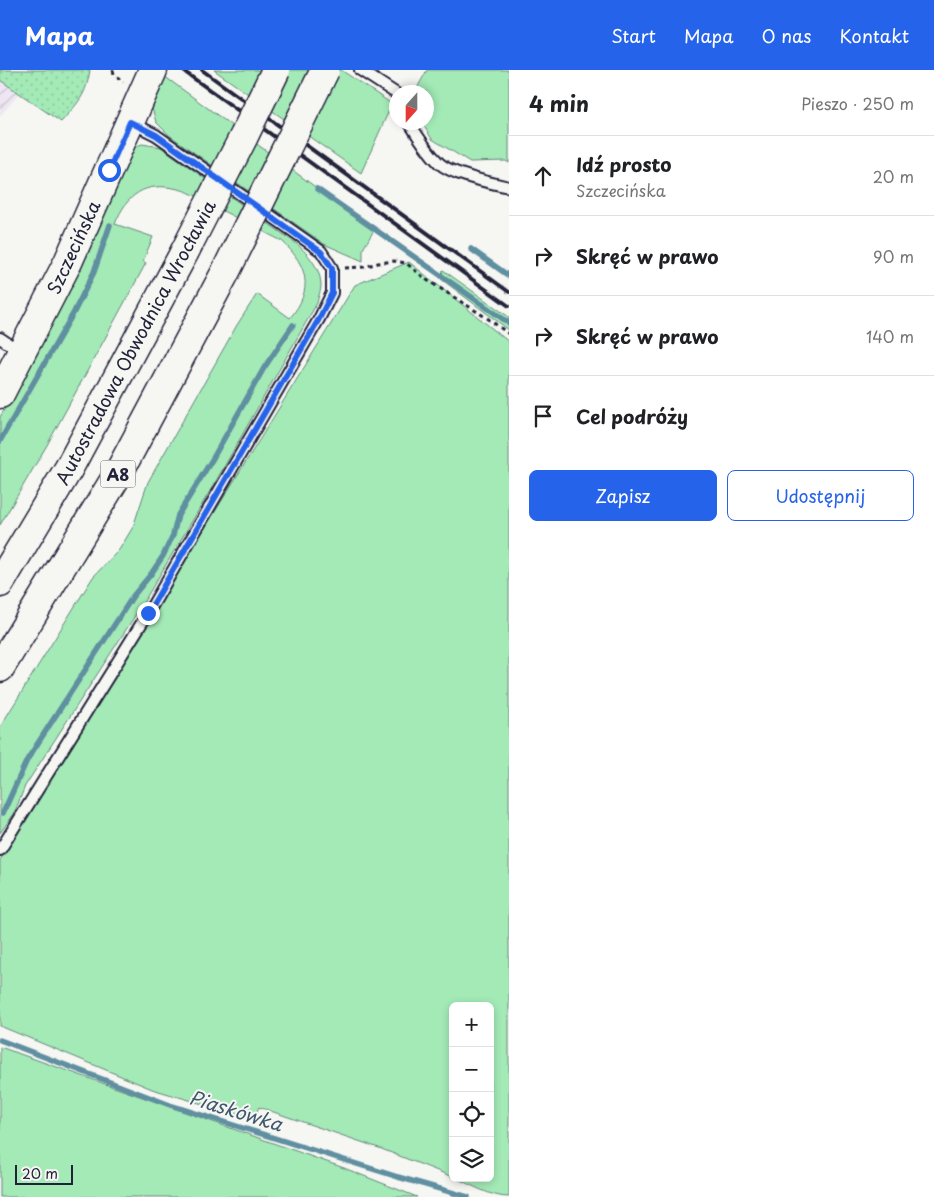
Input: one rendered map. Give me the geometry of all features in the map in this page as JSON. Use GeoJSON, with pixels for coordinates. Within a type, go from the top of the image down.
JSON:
{"type":"FeatureCollection","features":[{"type":"Feature","properties":{"kind":"main road","name":"Szczecińska"},"geometry":{"type":"LineString","coordinates":[[0,394],[68,262],[153,70]]}},
{"type":"Feature","properties":{"kind":"main road","name":"Autostradowa Obwodnica Wrocławia"},"geometry":{"type":"LineString","coordinates":[[0,583],[70,468],[184,252],[276,70]]}},
{"type":"Feature","properties":{"kind":"main road","name":"A8"},"geometry":{"type":"LineString","coordinates":[[0,668],[118,474],[224,272],[325,70]]}},
{"type":"Feature","properties":{"kind":"lane"},"geometry":{"type":"LineString","coordinates":[[360,70],[389,89]]}},
{"type":"Feature","properties":{"kind":"lane"},"geometry":{"type":"LineString","coordinates":[[0,850],[148,613],[319,319],[332,293],[332,268],[321,252],[156,135],[130,122]]}},
{"type":"Feature","properties":{"kind":"lane"},"geometry":{"type":"LineString","coordinates":[[414,130],[422,144],[441,164],[468,177],[509,187]]}},
{"type":"Feature","properties":{"kind":"lane"},"geometry":{"type":"LineString","coordinates":[[0,338],[22,353]]}},
{"type":"Feature","properties":{"kind":"path"},"geometry":{"type":"LineString","coordinates":[[332,268],[364,267],[394,261],[406,264],[509,334]]}},
{"type":"Feature","properties":{"kind":"shaded area"},"geometry":{"type":"Polygon","coordinates":[[[0,80],[19,94],[0,116],[0,80]]]}},
{"type":"Feature","properties":{"kind":"green space"},"geometry":{"type":"Polygon","coordinates":[[[0,70],[90,70],[84,93],[61,122],[0,80],[0,70]]]}},
{"type":"Feature","properties":{"kind":"green space"},"geometry":{"type":"Polygon","coordinates":[[[214,70],[341,70],[389,102],[389,111],[361,173],[214,70]]]}},
{"type":"Feature","properties":{"kind":"green space"},"geometry":{"type":"Polygon","coordinates":[[[427,70],[509,70],[509,163],[506,161],[470,162],[432,139],[426,130],[434,130],[434,85],[419,85],[427,70]]]}},
{"type":"Feature","properties":{"kind":"green space"},"geometry":{"type":"Polygon","coordinates":[[[164,76],[374,230],[363,249],[363,261],[324,244],[169,135],[156,122],[152,108],[164,76]]]}},
{"type":"Feature","properties":{"kind":"green space"},"geometry":{"type":"Polygon","coordinates":[[[142,144],[161,147],[297,244],[317,268],[321,290],[317,303],[216,481],[140,608],[25,786],[14,814],[0,833],[0,727],[93,577],[119,550],[133,527],[148,482],[237,325],[257,294],[290,318],[303,297],[305,278],[302,269],[291,250],[282,241],[189,192],[156,187],[139,192],[125,205],[115,224],[153,237],[143,261],[146,263],[47,445],[0,525],[0,417],[25,372],[129,152],[134,147],[142,144]]]}},
{"type":"Feature","properties":{"kind":"green space"},"geometry":{"type":"Polygon","coordinates":[[[409,262],[509,342],[509,1197],[488,1193],[464,1182],[494,1182],[494,1002],[449,1002],[449,1175],[379,1148],[259,1107],[253,1119],[152,1089],[0,1026],[0,860],[355,285],[409,262]]]}},
{"type":"Feature","properties":{"kind":"green space"},"geometry":{"type":"Polygon","coordinates":[[[443,270],[509,317],[509,330],[441,279],[443,270]]]}},
{"type":"Feature","properties":{"kind":"green space"},"geometry":{"type":"Polygon","coordinates":[[[0,1047],[344,1168],[417,1197],[0,1197],[0,1047]]]}},
{"type":"Feature","properties":{"kind":"waterway"},"geometry":{"type":"LineString","coordinates":[[317,189],[509,323]]}},
{"type":"Feature","properties":{"kind":"waterway"},"geometry":{"type":"LineString","coordinates":[[0,441],[74,312],[94,272],[110,225]]}},
{"type":"Feature","properties":{"kind":"waterway"},"geometry":{"type":"LineString","coordinates":[[471,249],[509,276]]}},
{"type":"Feature","properties":{"kind":"waterway"},"geometry":{"type":"LineString","coordinates":[[3,813],[27,760],[133,596],[163,556],[173,535],[178,515],[264,368],[293,325]]}},
{"type":"Feature","properties":{"kind":"waterway","name":"Piaskówka"},"geometry":{"type":"LineString","coordinates":[[0,1040],[170,1105],[398,1177],[468,1197]]}},
{"type":"Feature","properties":{"kind":"railway"},"geometry":{"type":"LineString","coordinates":[[182,70],[509,306]]}},
{"type":"Feature","properties":{"kind":"railway"},"geometry":{"type":"LineString","coordinates":[[202,70],[509,292]]}},
{"type":"Feature","properties":{"kind":"route"},"geometry":{"type":"LineString","coordinates":[[109,170],[130,122],[156,135],[321,252],[332,268],[332,293],[319,319],[148,613]]}}]}
